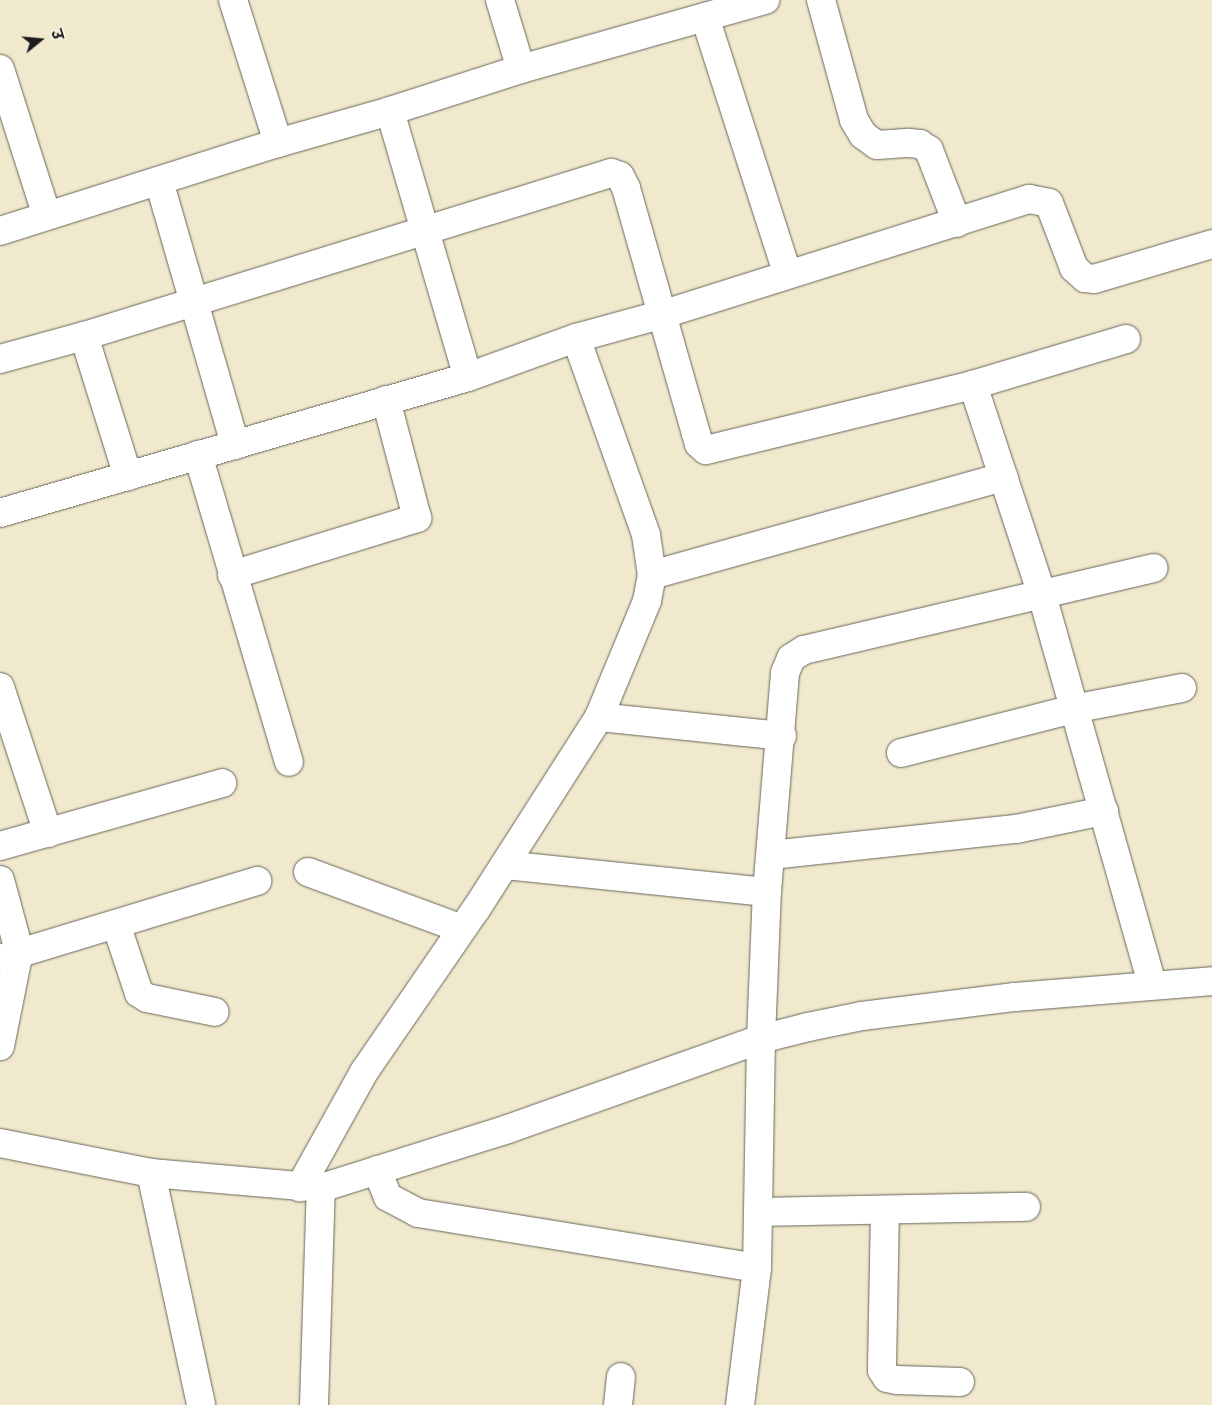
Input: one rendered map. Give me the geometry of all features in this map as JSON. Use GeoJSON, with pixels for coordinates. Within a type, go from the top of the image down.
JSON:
{"type":"FeatureCollection","features":[{"type":"Feature","properties":{"kind":"street"},"geometry":{"type":"LineString","coordinates":[[233,0],[278,143]]}},
{"type":"Feature","properties":{"kind":"street"},"geometry":{"type":"LineString","coordinates":[[500,0],[520,69]]}},
{"type":"Feature","properties":{"kind":"street"},"geometry":{"type":"LineString","coordinates":[[0,231],[520,69],[765,0]]}},
{"type":"Feature","properties":{"kind":"street"},"geometry":{"type":"LineString","coordinates":[[821,0],[854,120],[863,135],[877,146],[909,143],[920,144],[929,150],[957,223]]}},
{"type":"Feature","properties":{"kind":"street"},"geometry":{"type":"LineString","coordinates":[[705,17],[788,273]]}},
{"type":"Feature","properties":{"kind":"street"},"geometry":{"type":"LineString","coordinates":[[0,68],[4,96],[47,216]]}},
{"type":"Feature","properties":{"kind":"street"},"geometry":{"type":"LineString","coordinates":[[390,111],[468,377]]}},
{"type":"Feature","properties":{"kind":"street"},"geometry":{"type":"LineString","coordinates":[[0,359],[84,336],[595,176],[611,173],[620,176],[664,314],[699,444],[706,450],[973,385],[1126,339]]}},
{"type":"Feature","properties":{"kind":"street"},"geometry":{"type":"LineString","coordinates":[[159,181],[235,445]]}},
{"type":"Feature","properties":{"kind":"street"},"geometry":{"type":"LineString","coordinates":[[0,513],[468,377],[576,338],[664,314],[788,273],[957,223],[1028,199],[1040,198],[1049,202],[1055,212],[1074,268],[1085,278],[1094,279],[1212,244]]}},
{"type":"Feature","properties":{"kind":"street"},"geometry":{"type":"LineString","coordinates":[[84,336],[128,476]]}},
{"type":"Feature","properties":{"kind":"street"},"geometry":{"type":"LineString","coordinates":[[314,1405],[310,1187],[364,1072],[462,929],[599,717],[647,601],[652,575],[646,535],[576,338]]}},
{"type":"Feature","properties":{"kind":"street"},"geometry":{"type":"LineString","coordinates":[[973,385],[1042,595],[1152,984]]}},
{"type":"Feature","properties":{"kind":"street"},"geometry":{"type":"LineString","coordinates":[[232,574],[417,518],[386,400]]}},
{"type":"Feature","properties":{"kind":"street"},"geometry":{"type":"LineString","coordinates":[[198,455],[289,762]]}},
{"type":"Feature","properties":{"kind":"street"},"geometry":{"type":"LineString","coordinates":[[652,575],[1004,478]]}},
{"type":"Feature","properties":{"kind":"street"},"geometry":{"type":"LineString","coordinates":[[740,1405],[757,1268],[761,1039],[767,892],[782,736],[785,673],[791,658],[804,650],[1154,568]]}},
{"type":"Feature","properties":{"kind":"street"},"geometry":{"type":"LineString","coordinates":[[0,687],[48,832]]}},
{"type":"Feature","properties":{"kind":"street"},"geometry":{"type":"LineString","coordinates":[[901,753],[1073,709],[1182,688]]}},
{"type":"Feature","properties":{"kind":"street"},"geometry":{"type":"LineString","coordinates":[[599,717],[782,736]]}},
{"type":"Feature","properties":{"kind":"street"},"geometry":{"type":"LineString","coordinates":[[0,846],[222,784]]}},
{"type":"Feature","properties":{"kind":"street"},"geometry":{"type":"LineString","coordinates":[[771,855],[1016,828],[1104,811]]}},
{"type":"Feature","properties":{"kind":"street"},"geometry":{"type":"LineString","coordinates":[[504,864],[767,892]]}},
{"type":"Feature","properties":{"kind":"street"},"geometry":{"type":"LineString","coordinates":[[308,872],[462,929]]}},
{"type":"Feature","properties":{"kind":"street"},"geometry":{"type":"LineString","coordinates":[[0,880],[15,935],[8,956],[0,1046]]}},
{"type":"Feature","properties":{"kind":"street"},"geometry":{"type":"LineString","coordinates":[[8,956],[257,881]]}},
{"type":"Feature","properties":{"kind":"street"},"geometry":{"type":"LineString","coordinates":[[116,924],[139,993],[147,998],[215,1012]]}},
{"type":"Feature","properties":{"kind":"street"},"geometry":{"type":"LineString","coordinates":[[0,1143],[151,1173],[310,1187],[377,1170],[508,1129],[761,1039],[862,1016],[1152,984],[1212,982]]}},
{"type":"Feature","properties":{"kind":"street"},"geometry":{"type":"LineString","coordinates":[[377,1170],[388,1197],[418,1213],[757,1268]]}},
{"type":"Feature","properties":{"kind":"street"},"geometry":{"type":"LineString","coordinates":[[151,1173],[201,1405]]}},
{"type":"Feature","properties":{"kind":"street"},"geometry":{"type":"LineString","coordinates":[[758,1212],[1026,1206]]}},
{"type":"Feature","properties":{"kind":"street"},"geometry":{"type":"LineString","coordinates":[[885,1210],[882,1370],[887,1378],[897,1380],[960,1382]]}},
{"type":"Feature","properties":{"kind":"street"},"geometry":{"type":"LineString","coordinates":[[618,1405],[621,1377]]}}]}
